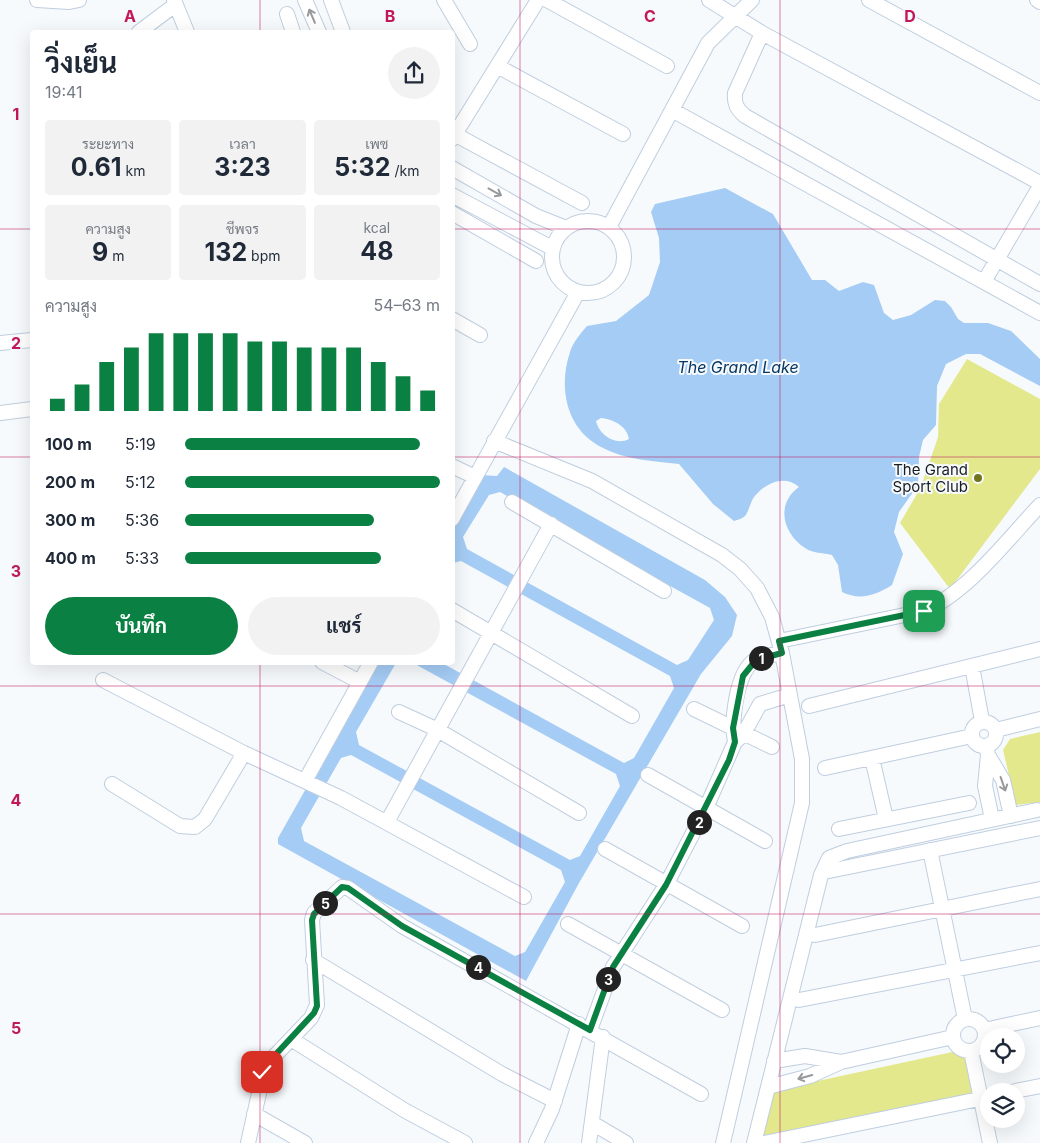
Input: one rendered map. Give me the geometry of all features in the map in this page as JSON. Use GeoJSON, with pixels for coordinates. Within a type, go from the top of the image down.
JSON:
{"type":"FeatureCollection","features":[{"type":"Feature","properties":{"kind":"street"},"geometry":{"type":"LineString","coordinates":[[37,0],[69,2],[79,0]]}},
{"type":"Feature","properties":{"kind":"street"},"geometry":{"type":"LineString","coordinates":[[305,0],[318,30]]}},
{"type":"Feature","properties":{"kind":"street"},"geometry":{"type":"LineString","coordinates":[[331,0],[342,30]]}},
{"type":"Feature","properties":{"kind":"street"},"geometry":{"type":"LineString","coordinates":[[444,0],[470,44]]}},
{"type":"Feature","properties":{"kind":"street"},"geometry":{"type":"LineString","coordinates":[[455,135],[538,0]]}},
{"type":"Feature","properties":{"kind":"street"},"geometry":{"type":"LineString","coordinates":[[546,0],[667,66]]}},
{"type":"Feature","properties":{"kind":"street"},"geometry":{"type":"LineString","coordinates":[[709,0],[762,32],[1040,185],[985,280]]}},
{"type":"Feature","properties":{"kind":"street"},"geometry":{"type":"LineString","coordinates":[[609,227],[708,43],[738,16],[752,0]]}},
{"type":"Feature","properties":{"kind":"street"},"geometry":{"type":"LineString","coordinates":[[869,0],[1040,93]]}},
{"type":"Feature","properties":{"kind":"street"},"geometry":{"type":"LineString","coordinates":[[141,30],[174,2],[186,30]]}},
{"type":"Feature","properties":{"kind":"street"},"geometry":{"type":"LineString","coordinates":[[287,14],[292,30]]}},
{"type":"Feature","properties":{"kind":"street"},"geometry":{"type":"LineString","coordinates":[[762,32],[739,81],[734,102],[745,116],[1040,284]]}},
{"type":"Feature","properties":{"kind":"street"},"geometry":{"type":"LineString","coordinates":[[497,66],[623,134]]}},
{"type":"Feature","properties":{"kind":"street"},"geometry":{"type":"LineString","coordinates":[[672,110],[985,280],[1040,313]]}},
{"type":"Feature","properties":{"kind":"street"},"geometry":{"type":"LineString","coordinates":[[455,138],[582,203]]}},
{"type":"Feature","properties":{"kind":"street"},"geometry":{"type":"LineString","coordinates":[[455,170],[536,216],[566,228]]}},
{"type":"Feature","properties":{"kind":"street"},"geometry":{"type":"LineString","coordinates":[[455,197],[552,248]]}},
{"type":"Feature","properties":{"kind":"street"},"geometry":{"type":"LineString","coordinates":[[455,215],[536,261]]}},
{"type":"Feature","properties":{"kind":"street"},"geometry":{"type":"LineString","coordinates":[[589,221],[609,227],[619,239],[624,250],[621,273],[605,290],[594,293],[578,292],[561,282],[554,272],[551,260],[552,248],[557,237],[566,228],[577,223],[589,221]]}},
{"type":"Feature","properties":{"kind":"street"},"geometry":{"type":"LineString","coordinates":[[455,514],[578,292]]}},
{"type":"Feature","properties":{"kind":"street"},"geometry":{"type":"LineString","coordinates":[[455,321],[480,335]]}},
{"type":"Feature","properties":{"kind":"street"},"geometry":{"type":"LineString","coordinates":[[0,343],[30,340]]}},
{"type":"Feature","properties":{"kind":"street"},"geometry":{"type":"LineString","coordinates":[[0,413],[30,409]]}},
{"type":"Feature","properties":{"kind":"street"},"geometry":{"type":"LineString","coordinates":[[494,441],[592,481],[722,554],[740,569],[757,588],[772,617],[780,647],[802,759],[802,803],[722,1143]]}},
{"type":"Feature","properties":{"kind":"street"},"geometry":{"type":"LineString","coordinates":[[455,467],[475,477]]}},
{"type":"Feature","properties":{"kind":"street"},"geometry":{"type":"LineString","coordinates":[[512,502],[664,591]]}},
{"type":"Feature","properties":{"kind":"street"},"geometry":{"type":"LineString","coordinates":[[737,735],[739,691],[746,671],[756,660],[780,647],[924,611],[942,603],[960,590],[1040,505]]}},
{"type":"Feature","properties":{"kind":"street"},"geometry":{"type":"LineString","coordinates":[[387,822],[436,729],[491,634],[550,524]]}},
{"type":"Feature","properties":{"kind":"street"},"geometry":{"type":"LineString","coordinates":[[455,612],[632,716]]}},
{"type":"Feature","properties":{"kind":"street"},"geometry":{"type":"LineString","coordinates":[[809,706],[1040,649]]}},
{"type":"Feature","properties":{"kind":"street"},"geometry":{"type":"LineString","coordinates":[[328,665],[360,682]]}},
{"type":"Feature","properties":{"kind":"street"},"geometry":{"type":"LineString","coordinates":[[306,782],[369,665]]}},
{"type":"Feature","properties":{"kind":"street"},"geometry":{"type":"LineString","coordinates":[[972,666],[982,721]]}},
{"type":"Feature","properties":{"kind":"street"},"geometry":{"type":"LineString","coordinates":[[103,680],[244,753],[342,798],[524,897]]}},
{"type":"Feature","properties":{"kind":"street"},"geometry":{"type":"LineString","coordinates":[[536,1143],[585,1027],[613,967],[666,885],[706,808],[737,735],[760,704],[790,695]]}},
{"type":"Feature","properties":{"kind":"street"},"geometry":{"type":"LineString","coordinates":[[694,709],[737,735],[772,747]]}},
{"type":"Feature","properties":{"kind":"street"},"geometry":{"type":"LineString","coordinates":[[399,712],[436,729],[579,813]]}},
{"type":"Feature","properties":{"kind":"street"},"geometry":{"type":"LineString","coordinates":[[996,730],[1040,719]]}},
{"type":"Feature","properties":{"kind":"street"},"geometry":{"type":"LineString","coordinates":[[982,721],[991,723],[996,730],[995,738],[987,750],[985,786],[992,819]]}},
{"type":"Feature","properties":{"kind":"street"},"geometry":{"type":"LineString","coordinates":[[982,721],[973,728],[972,736],[978,744],[987,750],[1003,780],[1011,816]]}},
{"type":"Feature","properties":{"kind":"street"},"geometry":{"type":"LineString","coordinates":[[824,768],[972,736]]}},
{"type":"Feature","properties":{"kind":"street"},"geometry":{"type":"LineString","coordinates":[[112,784],[180,826],[195,827],[205,819],[244,753]]}},
{"type":"Feature","properties":{"kind":"street"},"geometry":{"type":"LineString","coordinates":[[872,758],[886,818]]}},
{"type":"Feature","properties":{"kind":"street"},"geometry":{"type":"LineString","coordinates":[[648,775],[765,841]]}},
{"type":"Feature","properties":{"kind":"street"},"geometry":{"type":"LineString","coordinates":[[840,829],[886,818],[969,803]]}},
{"type":"Feature","properties":{"kind":"street"},"geometry":{"type":"LineString","coordinates":[[754,1143],[821,875],[829,858],[847,850],[1037,810]]}},
{"type":"Feature","properties":{"kind":"street"},"geometry":{"type":"LineString","coordinates":[[829,871],[1040,828]]}},
{"type":"Feature","properties":{"kind":"street"},"geometry":{"type":"LineString","coordinates":[[605,849],[742,926]]}},
{"type":"Feature","properties":{"kind":"street"},"geometry":{"type":"LineString","coordinates":[[930,850],[965,1019]]}},
{"type":"Feature","properties":{"kind":"street"},"geometry":{"type":"LineString","coordinates":[[248,1143],[265,1066],[311,1018],[317,1006],[311,927],[314,914],[339,889],[348,888],[402,926],[585,1027],[701,1094]]}},
{"type":"Feature","properties":{"kind":"street"},"geometry":{"type":"LineString","coordinates":[[816,935],[1040,889]]}},
{"type":"Feature","properties":{"kind":"street"},"geometry":{"type":"LineString","coordinates":[[568,924],[722,1010]]}},
{"type":"Feature","properties":{"kind":"street"},"geometry":{"type":"LineString","coordinates":[[798,1000],[1040,953]]}},
{"type":"Feature","properties":{"kind":"street"},"geometry":{"type":"LineString","coordinates":[[313,960],[502,1074],[555,1101]]}},
{"type":"Feature","properties":{"kind":"street"},"geometry":{"type":"LineString","coordinates":[[993,1028],[1040,1018]]}},
{"type":"Feature","properties":{"kind":"street"},"geometry":{"type":"LineString","coordinates":[[980,1046],[971,1050],[957,1046],[953,1037],[954,1027],[965,1019],[977,1021],[982,1028]]}},
{"type":"Feature","properties":{"kind":"street"},"geometry":{"type":"LineString","coordinates":[[768,1087],[810,1076],[841,1062],[953,1037]]}},
{"type":"Feature","properties":{"kind":"street"},"geometry":{"type":"LineString","coordinates":[[589,1143],[603,1038]]}},
{"type":"Feature","properties":{"kind":"street"},"geometry":{"type":"LineString","coordinates":[[291,1039],[404,1110],[465,1143]]}},
{"type":"Feature","properties":{"kind":"street"},"geometry":{"type":"LineString","coordinates":[[971,1050],[981,1083]]}},
{"type":"Feature","properties":{"kind":"street"},"geometry":{"type":"LineString","coordinates":[[774,1061],[805,1056],[841,1062]]}},
{"type":"Feature","properties":{"kind":"street"},"geometry":{"type":"LineString","coordinates":[[1025,1089],[1040,1086]]}},
{"type":"Feature","properties":{"kind":"street"},"geometry":{"type":"LineString","coordinates":[[764,1143],[980,1098]]}},
{"type":"Feature","properties":{"kind":"street"},"geometry":{"type":"LineString","coordinates":[[254,1114],[305,1143]]}},
{"type":"Feature","properties":{"kind":"street"},"geometry":{"type":"LineString","coordinates":[[592,1123],[626,1143]]}},
{"type":"Feature","properties":{"kind":"street"},"geometry":{"type":"LineString","coordinates":[[988,1128],[990,1143]]}},
{"type":"Feature","properties":{"kind":"green space","name":"The Grand Sport Club"},"geometry":{"type":"Polygon","coordinates":[[[967,359],[1040,399],[1040,469],[950,589],[900,523],[921,487],[938,437],[939,404],[967,359]]]}},
{"type":"Feature","properties":{"kind":"green space"},"geometry":{"type":"Polygon","coordinates":[[[1040,732],[1040,802],[1016,805],[1003,750],[1010,739],[1040,732]]]}},
{"type":"Feature","properties":{"kind":"green space"},"geometry":{"type":"Polygon","coordinates":[[[957,1051],[967,1058],[975,1093],[760,1139],[771,1091],[957,1051]]]}},
{"type":"Feature","properties":{"kind":"water","name":"The Grand Lake"},"geometry":{"type":"Polygon","coordinates":[[[725,188],[773,214],[812,280],[825,280],[839,291],[863,282],[874,285],[884,313],[893,320],[911,315],[935,300],[945,301],[958,319],[964,323],[988,323],[1011,331],[1040,359],[1040,386],[980,354],[966,354],[946,364],[937,386],[936,425],[923,440],[919,457],[918,485],[899,512],[894,532],[903,554],[892,585],[868,596],[855,596],[842,592],[838,565],[832,555],[808,550],[797,542],[787,527],[785,510],[787,502],[791,494],[799,487],[793,483],[782,481],[769,484],[754,497],[745,516],[734,521],[713,504],[679,464],[640,459],[612,452],[590,440],[573,419],[565,393],[566,366],[571,348],[587,326],[616,321],[649,295],[660,262],[659,238],[651,212],[655,204],[725,188]],[[601,418],[596,421],[604,435],[619,441],[629,439],[628,434],[622,427],[601,418]]]}},
{"type":"Feature","properties":{"kind":"water"},"geometry":{"type":"Polygon","coordinates":[[[504,467],[705,580],[725,597],[737,615],[732,636],[701,674],[579,883],[526,981],[278,844],[278,838],[376,665],[395,665],[356,732],[359,745],[570,860],[580,856],[620,786],[616,774],[417,665],[446,665],[624,763],[634,758],[674,688],[670,676],[461,561],[455,562],[455,524],[481,475],[497,476],[504,467]],[[500,492],[489,495],[463,537],[467,549],[677,665],[688,660],[714,620],[710,608],[500,492]],[[351,755],[341,758],[301,828],[304,841],[515,956],[525,952],[565,882],[561,870],[351,755]]]}},
{"type":"Feature","properties":{"kind":"place","name":"The Grand Sport Club"},"geometry":{"type":"Point","coordinates":[978,478]}},
{"type":"Feature","properties":{"kind":"route"},"geometry":{"type":"LineString","coordinates":[[262,1072],[265,1066],[314,1013],[317,1006],[312,920],[314,914],[342,887],[348,888],[402,926],[590,1030],[613,967],[666,885],[729,760],[735,742],[733,728],[739,691],[743,676],[750,665],[756,660],[782,653],[779,641],[924,611]]}}]}
